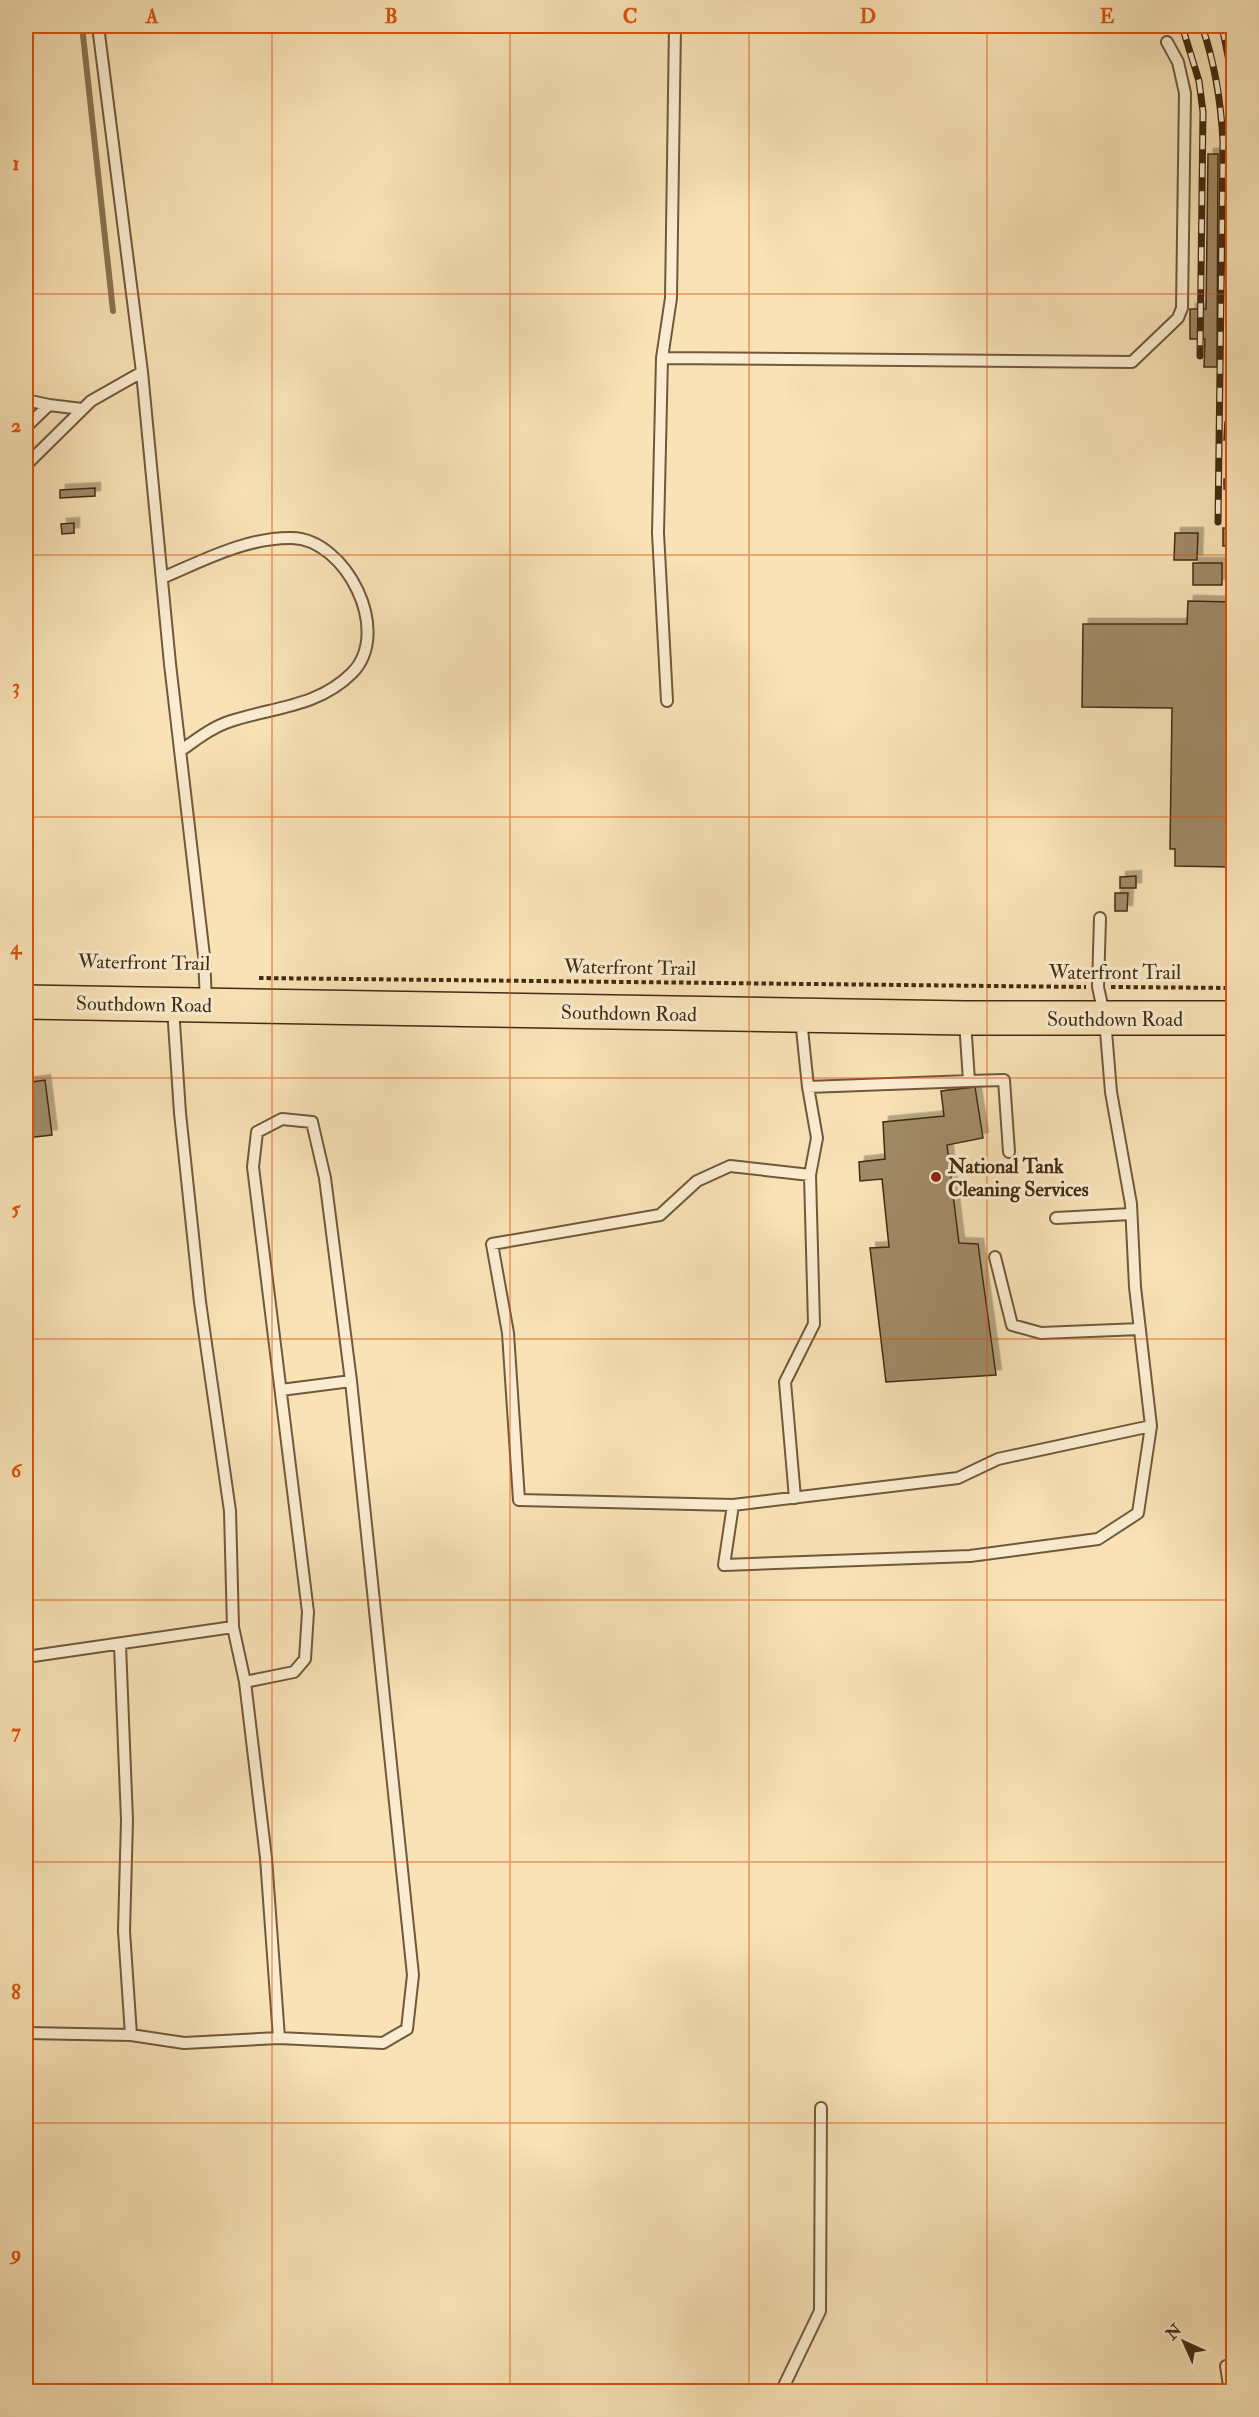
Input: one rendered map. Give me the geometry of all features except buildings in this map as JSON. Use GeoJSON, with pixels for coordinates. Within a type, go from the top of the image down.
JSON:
{"type":"FeatureCollection","features":[{"type":"Feature","properties":{"kind":"main road","name":"Southdown Road"},"geometry":{"type":"LineString","coordinates":[[26,1002],[800,1016],[1233,1018]]}},
{"type":"Feature","properties":{"kind":"lane"},"geometry":{"type":"LineString","coordinates":[[98,26],[142,372],[180,751],[204,956],[206,1005]]}},
{"type":"Feature","properties":{"kind":"lane"},"geometry":{"type":"LineString","coordinates":[[667,701],[658,534],[662,358],[671,298],[675,26]]}},
{"type":"Feature","properties":{"kind":"lane"},"geometry":{"type":"LineString","coordinates":[[662,358],[1132,362],[1178,318],[1182,308],[1185,93],[1178,62],[1167,42]]}},
{"type":"Feature","properties":{"kind":"lane"},"geometry":{"type":"LineString","coordinates":[[26,465],[95,398],[142,372]]}},
{"type":"Feature","properties":{"kind":"lane"},"geometry":{"type":"LineString","coordinates":[[26,400],[82,409]]}},
{"type":"Feature","properties":{"kind":"lane"},"geometry":{"type":"LineString","coordinates":[[26,427],[49,405]]}},
{"type":"Feature","properties":{"kind":"lane"},"geometry":{"type":"LineString","coordinates":[[162,578],[248,544],[292,538],[310,541],[339,563],[362,598],[368,619],[364,657],[336,686],[313,699],[230,722],[204,734],[180,751]]}},
{"type":"Feature","properties":{"kind":"lane"},"geometry":{"type":"LineString","coordinates":[[734,1505],[724,1565],[970,1556],[1098,1539],[1138,1512],[1150,1426],[1131,1214],[1111,1092],[1105,1019],[1098,987],[1100,918]]}},
{"type":"Feature","properties":{"kind":"lane"},"geometry":{"type":"LineString","coordinates":[[173,1004],[180,1113],[200,1302],[230,1510],[233,1627],[245,1682],[266,1858],[279,2038]]}},
{"type":"Feature","properties":{"kind":"lane"},"geometry":{"type":"LineString","coordinates":[[795,1498],[785,1382],[814,1324],[810,1175],[817,1138],[808,1087],[800,1016]]}},
{"type":"Feature","properties":{"kind":"lane"},"geometry":{"type":"LineString","coordinates":[[965,1018],[969,1081]]}},
{"type":"Feature","properties":{"kind":"lane"},"geometry":{"type":"LineString","coordinates":[[808,1087],[1004,1080],[1009,1152]]}},
{"type":"Feature","properties":{"kind":"lane"},"geometry":{"type":"LineString","coordinates":[[26,2033],[131,2035],[184,2043],[279,2038],[382,2043],[407,2029],[413,1975],[351,1381],[325,1178],[312,1122],[282,1119],[256,1132],[254,1167],[308,1612],[305,1659],[294,1672],[245,1682]]}},
{"type":"Feature","properties":{"kind":"lane"},"geometry":{"type":"LineString","coordinates":[[810,1175],[730,1166],[697,1181],[660,1215],[492,1244],[508,1333],[519,1500],[734,1505],[795,1498],[958,1478],[998,1459],[1150,1426]]}},
{"type":"Feature","properties":{"kind":"lane"},"geometry":{"type":"LineString","coordinates":[[1056,1218],[1131,1214]]}},
{"type":"Feature","properties":{"kind":"lane"},"geometry":{"type":"LineString","coordinates":[[995,1257],[1012,1324],[1041,1333],[1140,1329]]}},
{"type":"Feature","properties":{"kind":"lane"},"geometry":{"type":"LineString","coordinates":[[281,1390],[351,1381]]}},
{"type":"Feature","properties":{"kind":"lane"},"geometry":{"type":"LineString","coordinates":[[26,1657],[233,1627]]}},
{"type":"Feature","properties":{"kind":"lane"},"geometry":{"type":"LineString","coordinates":[[120,1645],[127,1820],[124,1931],[131,2035]]}},
{"type":"Feature","properties":{"kind":"lane"},"geometry":{"type":"LineString","coordinates":[[781,2391],[820,2311],[821,2108]]}},
{"type":"Feature","properties":{"kind":"lane"},"geometry":{"type":"LineString","coordinates":[[1226,2366],[1230,2391]]}},
{"type":"Feature","properties":{"kind":"path","name":"Waterfront Trail"},"geometry":{"type":"LineString","coordinates":[[252,978],[1233,988]]}},
{"type":"Feature","properties":{"kind":"waterway"},"geometry":{"type":"LineString","coordinates":[[82,26],[113,311]]}},
{"type":"Feature","properties":{"kind":"railway"},"geometry":{"type":"LineString","coordinates":[[1182,26],[1199,81],[1203,112],[1200,356]]}},
{"type":"Feature","properties":{"kind":"railway"},"geometry":{"type":"LineString","coordinates":[[1202,26],[1217,83],[1223,142],[1218,522]]}},
{"type":"Feature","properties":{"kind":"railway"},"geometry":{"type":"LineString","coordinates":[[1222,26],[1234,102]]}},
{"type":"Feature","properties":{"kind":"railway"},"geometry":{"type":"LineString","coordinates":[[1230,592],[1234,326]]}},
{"type":"Feature","properties":{"kind":"place","name":"National Tank Cleaning Services"},"geometry":{"type":"Point","coordinates":[936,1177]}}]}
